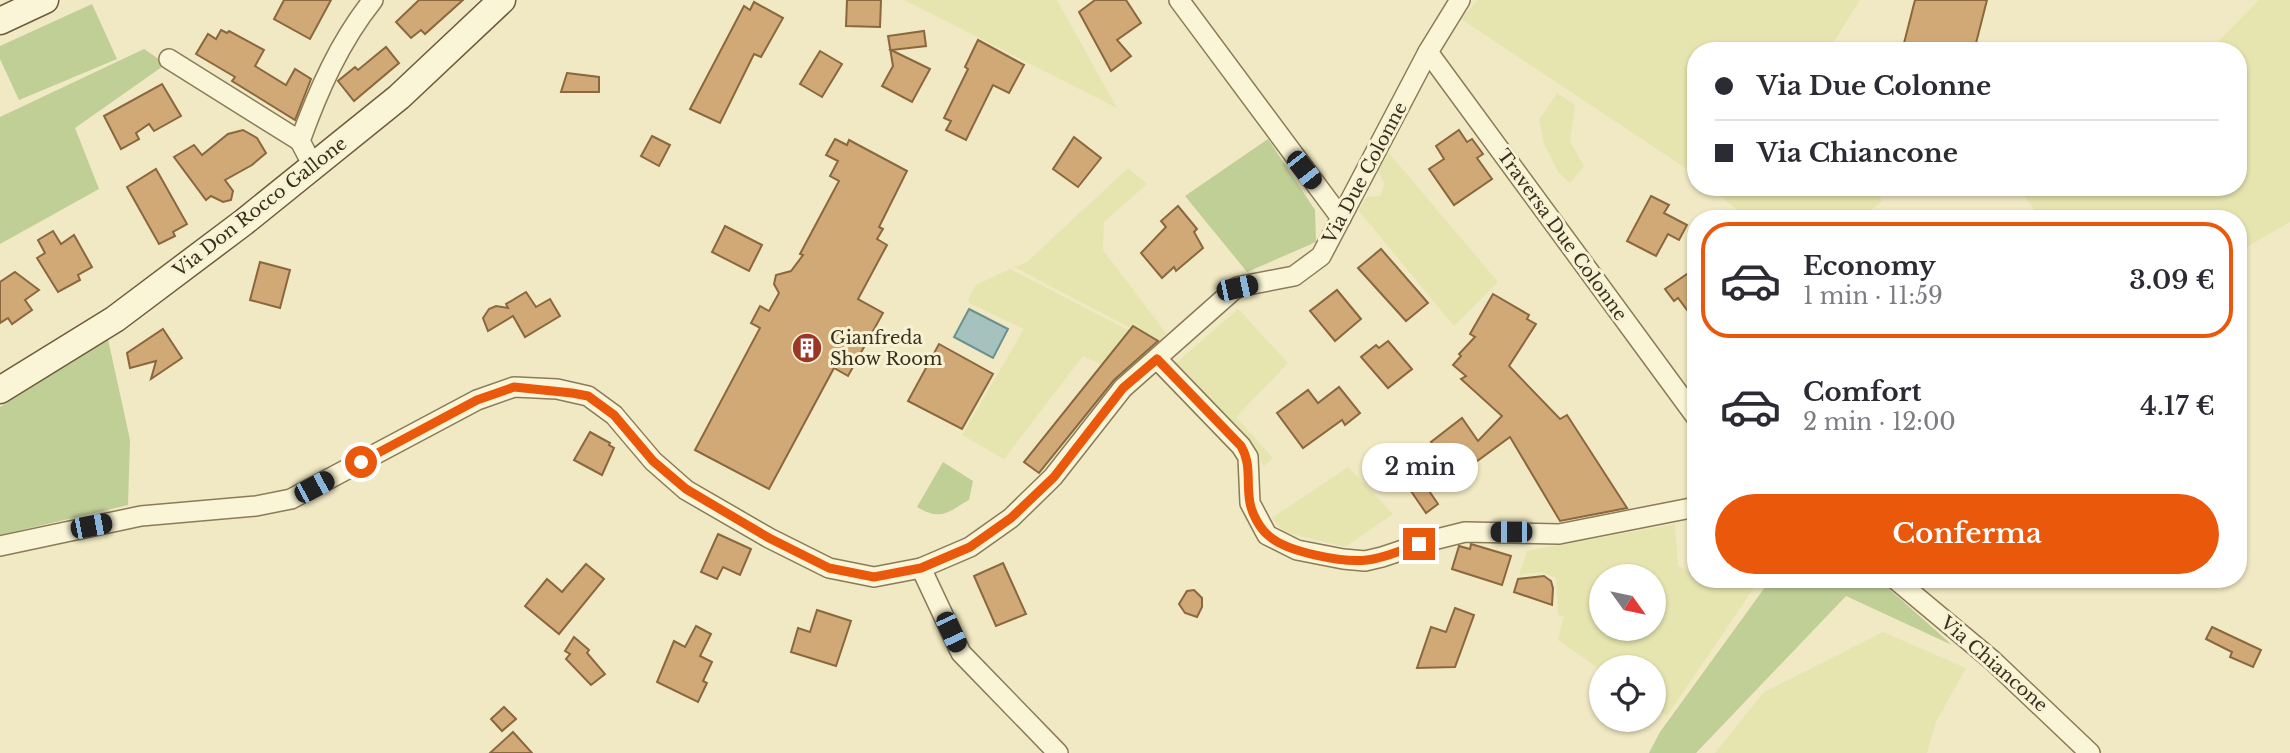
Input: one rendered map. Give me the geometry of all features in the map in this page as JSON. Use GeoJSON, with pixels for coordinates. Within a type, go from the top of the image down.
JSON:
{"type":"FeatureCollection","features":[{"type":"Feature","properties":{"kind":"main road"},"geometry":{"type":"LineString","coordinates":[[0,21],[45,0]]}},
{"type":"Feature","properties":{"kind":"main road","name":"Via Don Rocco Gallone"},"geometry":{"type":"LineString","coordinates":[[0,390],[115,319],[313,166],[399,97],[502,0]]}},
{"type":"Feature","properties":{"kind":"street"},"geometry":{"type":"LineString","coordinates":[[300,141],[311,110],[352,26],[373,0]]}},
{"type":"Feature","properties":{"kind":"street"},"geometry":{"type":"LineString","coordinates":[[1179,0],[1341,218]]}},
{"type":"Feature","properties":{"kind":"street","name":"Via Due Colonne"},"geometry":{"type":"LineString","coordinates":[[0,546],[141,516],[256,506],[291,499],[477,400],[514,387],[588,396],[614,415],[653,461],[686,489],[769,538],[829,568],[874,577],[921,568],[970,547],[1011,518],[1054,477],[1123,388],[1237,288],[1294,276],[1321,256],[1428,52],[1460,0]]}},
{"type":"Feature","properties":{"kind":"street","name":"Traversa Due Colonne"},"geometry":{"type":"LineString","coordinates":[[1428,52],[1687,405]]}},
{"type":"Feature","properties":{"kind":"street"},"geometry":{"type":"LineString","coordinates":[[169,59],[300,141],[313,166]]}},
{"type":"Feature","properties":{"kind":"street"},"geometry":{"type":"LineString","coordinates":[[1157,359],[1241,446],[1248,457],[1250,503],[1258,521],[1267,535],[1297,550],[1365,561],[1465,532],[1559,534],[1687,509]]}},
{"type":"Feature","properties":{"kind":"street"},"geometry":{"type":"LineString","coordinates":[[921,568],[961,653],[1058,753]]}},
{"type":"Feature","properties":{"kind":"street","name":"Via Chiancone"},"geometry":{"type":"LineString","coordinates":[[1906,588],[1993,660],[2090,753]]}},
{"type":"Feature","properties":{"kind":"green space"},"geometry":{"type":"Polygon","coordinates":[[[904,0],[1057,0],[1117,108],[942,19],[904,0]]]}},
{"type":"Feature","properties":{"kind":"green space"},"geometry":{"type":"Polygon","coordinates":[[[1478,0],[1860,0],[1834,42],[1687,42],[1687,169],[1461,19],[1478,0]]]}},
{"type":"Feature","properties":{"kind":"green space"},"geometry":{"type":"Polygon","coordinates":[[[2259,0],[2290,0],[2290,222],[2247,247],[2247,210],[2035,210],[2024,196],[2247,196],[2247,42],[2218,42],[2259,0]]]}},
{"type":"Feature","properties":{"kind":"green space"},"geometry":{"type":"Polygon","coordinates":[[[92,4],[117,59],[19,100],[0,59],[0,46],[92,4]]]}},
{"type":"Feature","properties":{"kind":"green space"},"geometry":{"type":"Polygon","coordinates":[[[144,49],[166,64],[75,128],[99,189],[0,244],[0,117],[144,49]]]}},
{"type":"Feature","properties":{"kind":"green space"},"geometry":{"type":"Polygon","coordinates":[[[1557,93],[1575,105],[1570,142],[1584,166],[1570,183],[1559,173],[1544,144],[1539,120],[1557,93]]]}},
{"type":"Feature","properties":{"kind":"green space"},"geometry":{"type":"Polygon","coordinates":[[[1268,139],[1315,210],[1316,242],[1247,272],[1185,196],[1268,139]]]}},
{"type":"Feature","properties":{"kind":"green space"},"geometry":{"type":"Polygon","coordinates":[[[1388,152],[1498,282],[1454,326],[1359,211],[1366,197],[1380,196],[1385,184],[1378,171],[1388,152]]]}},
{"type":"Feature","properties":{"kind":"green space"},"geometry":{"type":"Polygon","coordinates":[[[1128,168],[1147,184],[1104,222],[1103,250],[1166,333],[1159,343],[1014,267],[1027,262],[1128,168]]]}},
{"type":"Feature","properties":{"kind":"green space"},"geometry":{"type":"Polygon","coordinates":[[[1721,196],[1879,196],[1882,201],[1872,210],[1737,210],[1721,196]]]}},
{"type":"Feature","properties":{"kind":"green space"},"geometry":{"type":"Polygon","coordinates":[[[1010,269],[1153,343],[1118,372],[1083,356],[1004,459],[962,435],[1024,329],[967,302],[976,285],[1010,269]]]}},
{"type":"Feature","properties":{"kind":"green space"},"geometry":{"type":"Polygon","coordinates":[[[1238,309],[1288,363],[1236,417],[1273,458],[1264,466],[1175,364],[1238,309]]]}},
{"type":"Feature","properties":{"kind":"green space"},"geometry":{"type":"Polygon","coordinates":[[[108,339],[130,440],[128,505],[0,535],[0,407],[108,339]]]}},
{"type":"Feature","properties":{"kind":"green space"},"geometry":{"type":"Polygon","coordinates":[[[943,462],[973,481],[969,500],[943,514],[932,514],[917,507],[943,462]]]}},
{"type":"Feature","properties":{"kind":"green space"},"geometry":{"type":"Polygon","coordinates":[[[1348,467],[1393,514],[1345,547],[1284,532],[1272,518],[1348,467]]]}},
{"type":"Feature","properties":{"kind":"green space"},"geometry":{"type":"Polygon","coordinates":[[[1675,524],[1678,566],[1687,570],[1687,588],[1754,588],[1667,716],[1666,655],[1589,655],[1589,662],[1558,640],[1564,616],[1558,615],[1556,578],[1542,572],[1519,575],[1527,551],[1675,524]]]}},
{"type":"Feature","properties":{"kind":"green space"},"geometry":{"type":"Polygon","coordinates":[[[1764,588],[1888,588],[1952,645],[1846,596],[1696,753],[1649,753],[1660,732],[1666,732],[1666,724],[1764,588]]]}},
{"type":"Feature","properties":{"kind":"green space"},"geometry":{"type":"Polygon","coordinates":[[[1883,632],[1966,668],[1936,722],[1927,753],[1715,753],[1764,692],[1883,632]]]}},
{"type":"Feature","properties":{"kind":"water"},"geometry":{"type":"Polygon","coordinates":[[[969,309],[1008,329],[993,358],[954,337],[969,309]]]}},
{"type":"Feature","properties":{"kind":"building"},"geometry":{"type":"Polygon","coordinates":[[[284,0],[331,0],[310,39],[274,19],[284,0]]]}},
{"type":"Feature","properties":{"kind":"building"},"geometry":{"type":"Polygon","coordinates":[[[419,0],[463,0],[425,34],[421,30],[411,38],[396,22],[419,0]]]}},
{"type":"Feature","properties":{"kind":"building"},"geometry":{"type":"Polygon","coordinates":[[[847,0],[881,0],[880,27],[846,26],[847,0]]]}},
{"type":"Feature","properties":{"kind":"building"},"geometry":{"type":"Polygon","coordinates":[[[1095,0],[1126,0],[1141,23],[1117,40],[1131,56],[1111,71],[1079,12],[1095,0]]]}},
{"type":"Feature","properties":{"kind":"building"},"geometry":{"type":"Polygon","coordinates":[[[1915,0],[1987,0],[1976,42],[1904,42],[1915,0]]]}},
{"type":"Feature","properties":{"kind":"building"},"geometry":{"type":"Polygon","coordinates":[[[754,2],[783,18],[761,57],[754,54],[720,123],[690,109],[744,6],[750,10],[754,2]]]}},
{"type":"Feature","properties":{"kind":"building"},"geometry":{"type":"Polygon","coordinates":[[[221,30],[227,33],[229,31],[264,50],[255,66],[286,85],[295,69],[311,79],[295,120],[232,81],[235,77],[196,54],[208,34],[216,39],[221,30]]]}},
{"type":"Feature","properties":{"kind":"building"},"geometry":{"type":"Polygon","coordinates":[[[924,31],[926,46],[891,50],[930,69],[912,102],[882,86],[893,66],[888,36],[924,31]]]}},
{"type":"Feature","properties":{"kind":"building"},"geometry":{"type":"Polygon","coordinates":[[[978,40],[1024,65],[1009,93],[993,85],[966,140],[946,130],[951,121],[944,118],[968,69],[965,67],[978,40]]]}},
{"type":"Feature","properties":{"kind":"building"},"geometry":{"type":"Polygon","coordinates":[[[386,47],[399,63],[354,101],[338,81],[355,67],[358,70],[386,47]]]}},
{"type":"Feature","properties":{"kind":"building"},"geometry":{"type":"Polygon","coordinates":[[[820,51],[842,64],[822,97],[800,84],[820,51]]]}},
{"type":"Feature","properties":{"kind":"building"},"geometry":{"type":"Polygon","coordinates":[[[567,73],[599,77],[599,92],[561,92],[567,73]]]}},
{"type":"Feature","properties":{"kind":"building"},"geometry":{"type":"Polygon","coordinates":[[[162,84],[181,116],[154,131],[149,124],[136,133],[139,139],[121,149],[104,116],[162,84]]]}},
{"type":"Feature","properties":{"kind":"building"},"geometry":{"type":"Polygon","coordinates":[[[243,130],[257,138],[266,153],[252,165],[225,180],[233,191],[231,200],[223,202],[211,196],[206,200],[174,157],[194,145],[202,155],[228,134],[243,130]]]}},
{"type":"Feature","properties":{"kind":"building"},"geometry":{"type":"Polygon","coordinates":[[[1459,130],[1467,142],[1472,139],[1483,154],[1477,158],[1492,179],[1454,205],[1429,169],[1444,159],[1436,146],[1459,130]]]}},
{"type":"Feature","properties":{"kind":"building"},"geometry":{"type":"Polygon","coordinates":[[[652,136],[670,145],[659,166],[641,156],[652,136]]]}},
{"type":"Feature","properties":{"kind":"building"},"geometry":{"type":"Polygon","coordinates":[[[1074,137],[1101,158],[1078,187],[1053,169],[1074,137]]]}},
{"type":"Feature","properties":{"kind":"building","name":"Gianfreda Show Room"},"geometry":{"type":"Polygon","coordinates":[[[835,139],[847,145],[849,140],[907,171],[879,227],[883,229],[877,239],[887,245],[858,299],[883,313],[848,376],[834,368],[769,489],[695,450],[760,328],[751,323],[760,306],[769,311],[779,293],[774,284],[776,275],[791,271],[803,255],[800,254],[839,181],[830,176],[838,161],[826,155],[835,139]]]}},
{"type":"Feature","properties":{"kind":"building"},"geometry":{"type":"Polygon","coordinates":[[[156,169],[187,224],[173,232],[175,236],[159,244],[127,187],[156,169]]]}},
{"type":"Feature","properties":{"kind":"building"},"geometry":{"type":"Polygon","coordinates":[[[1651,196],[1669,205],[1664,213],[1687,225],[1679,240],[1668,234],[1656,256],[1627,241],[1651,196]]]}},
{"type":"Feature","properties":{"kind":"building"},"geometry":{"type":"Polygon","coordinates":[[[1178,206],[1197,229],[1194,232],[1203,248],[1176,271],[1174,267],[1162,278],[1141,253],[1166,227],[1161,221],[1178,206]]]}},
{"type":"Feature","properties":{"kind":"building"},"geometry":{"type":"Polygon","coordinates":[[[725,226],[762,245],[749,271],[712,252],[725,226]]]}},
{"type":"Feature","properties":{"kind":"building"},"geometry":{"type":"Polygon","coordinates":[[[53,231],[61,244],[74,235],[92,267],[78,275],[80,280],[58,292],[37,258],[45,253],[38,240],[53,231]]]}},
{"type":"Feature","properties":{"kind":"building"},"geometry":{"type":"Polygon","coordinates":[[[1381,249],[1428,303],[1406,321],[1358,268],[1381,249]]]}},
{"type":"Feature","properties":{"kind":"building"},"geometry":{"type":"Polygon","coordinates":[[[260,262],[290,270],[280,308],[250,300],[260,262]]]}},
{"type":"Feature","properties":{"kind":"building"},"geometry":{"type":"Polygon","coordinates":[[[15,272],[39,290],[25,300],[32,310],[12,324],[8,318],[0,323],[0,282],[15,272]]]}},
{"type":"Feature","properties":{"kind":"building"},"geometry":{"type":"Polygon","coordinates":[[[1687,274],[1687,310],[1678,298],[1674,301],[1665,289],[1687,274]]]}},
{"type":"Feature","properties":{"kind":"building"},"geometry":{"type":"Polygon","coordinates":[[[1337,290],[1361,319],[1335,341],[1310,311],[1337,290]]]}},
{"type":"Feature","properties":{"kind":"building"},"geometry":{"type":"Polygon","coordinates":[[[526,292],[536,307],[550,299],[560,316],[525,337],[513,316],[488,331],[483,318],[489,309],[496,306],[508,308],[506,304],[526,292]]]}},
{"type":"Feature","properties":{"kind":"building"},"geometry":{"type":"Polygon","coordinates":[[[1493,294],[1529,315],[1527,319],[1536,324],[1509,366],[1560,419],[1567,415],[1627,508],[1560,521],[1510,437],[1469,467],[1467,464],[1454,473],[1431,442],[1462,418],[1478,441],[1502,416],[1461,379],[1466,376],[1453,365],[1475,337],[1470,334],[1493,294]]]}},
{"type":"Feature","properties":{"kind":"building"},"geometry":{"type":"Polygon","coordinates":[[[1133,326],[1158,341],[1114,380],[1039,473],[1024,462],[1133,326]]]}},
{"type":"Feature","properties":{"kind":"building"},"geometry":{"type":"Polygon","coordinates":[[[163,329],[182,358],[151,379],[156,361],[130,368],[127,353],[163,329]]]}},
{"type":"Feature","properties":{"kind":"building"},"geometry":{"type":"Polygon","coordinates":[[[1388,341],[1412,369],[1388,388],[1361,357],[1376,345],[1379,348],[1388,341]]]}},
{"type":"Feature","properties":{"kind":"building"},"geometry":{"type":"Polygon","coordinates":[[[939,344],[993,374],[962,429],[908,401],[939,344]]]}},
{"type":"Feature","properties":{"kind":"building"},"geometry":{"type":"Polygon","coordinates":[[[1339,387],[1360,413],[1345,425],[1342,420],[1303,448],[1277,413],[1308,390],[1318,403],[1339,387]]]}},
{"type":"Feature","properties":{"kind":"building"},"geometry":{"type":"Polygon","coordinates":[[[590,432],[614,448],[602,475],[574,460],[590,432]]]}},
{"type":"Feature","properties":{"kind":"building"},"geometry":{"type":"Polygon","coordinates":[[[1414,469],[1438,504],[1426,513],[1402,478],[1414,469]]]}},
{"type":"Feature","properties":{"kind":"building"},"geometry":{"type":"Polygon","coordinates":[[[718,534],[751,549],[740,575],[723,567],[717,579],[701,572],[718,534]]]}},
{"type":"Feature","properties":{"kind":"building"},"geometry":{"type":"Polygon","coordinates":[[[1471,544],[1511,556],[1502,585],[1452,569],[1459,546],[1470,549],[1471,544]]]}},
{"type":"Feature","properties":{"kind":"building"},"geometry":{"type":"Polygon","coordinates":[[[1003,563],[1026,614],[996,626],[974,576],[1003,563]]]}},
{"type":"Feature","properties":{"kind":"building"},"geometry":{"type":"Polygon","coordinates":[[[586,564],[604,579],[559,634],[525,606],[547,579],[562,592],[586,564]]]}},
{"type":"Feature","properties":{"kind":"building"},"geometry":{"type":"Polygon","coordinates":[[[1544,576],[1551,581],[1553,588],[1552,605],[1514,592],[1518,579],[1544,576]]]}},
{"type":"Feature","properties":{"kind":"building"},"geometry":{"type":"Polygon","coordinates":[[[1194,590],[1202,598],[1202,607],[1197,617],[1185,613],[1179,604],[1187,591],[1194,590]]]}},
{"type":"Feature","properties":{"kind":"building"},"geometry":{"type":"Polygon","coordinates":[[[1455,608],[1474,615],[1455,667],[1417,668],[1431,627],[1446,632],[1455,608]]]}},
{"type":"Feature","properties":{"kind":"building"},"geometry":{"type":"Polygon","coordinates":[[[817,610],[851,621],[836,666],[791,652],[798,628],[810,632],[817,610]]]}},
{"type":"Feature","properties":{"kind":"building"},"geometry":{"type":"Polygon","coordinates":[[[696,626],[711,634],[700,656],[712,662],[703,681],[707,683],[698,702],[657,682],[674,641],[685,647],[696,626]]]}},
{"type":"Feature","properties":{"kind":"building"},"geometry":{"type":"Polygon","coordinates":[[[2212,627],[2261,650],[2253,667],[2230,657],[2232,652],[2206,639],[2212,627]]]}},
{"type":"Feature","properties":{"kind":"building"},"geometry":{"type":"Polygon","coordinates":[[[574,637],[589,650],[587,653],[605,674],[591,685],[566,659],[570,654],[565,651],[574,637]]]}},
{"type":"Feature","properties":{"kind":"building"},"geometry":{"type":"Polygon","coordinates":[[[504,707],[516,719],[502,731],[491,719],[504,707]]]}},
{"type":"Feature","properties":{"kind":"building"},"geometry":{"type":"Polygon","coordinates":[[[513,732],[532,753],[490,753],[513,732]]]}},
{"type":"Feature","properties":{"kind":"place","name":"Gianfreda Show Room"},"geometry":{"type":"Point","coordinates":[807,348]}},
{"type":"Feature","properties":{"kind":"route"},"geometry":{"type":"LineString","coordinates":[[361,462],[477,400],[514,387],[588,396],[614,415],[653,461],[686,489],[769,538],[829,568],[874,577],[921,568],[970,547],[1011,518],[1054,477],[1123,388],[1157,359],[1205,407],[1248,457],[1250,503],[1267,535],[1297,550],[1365,561],[1382,558],[1419,544]]}}]}
